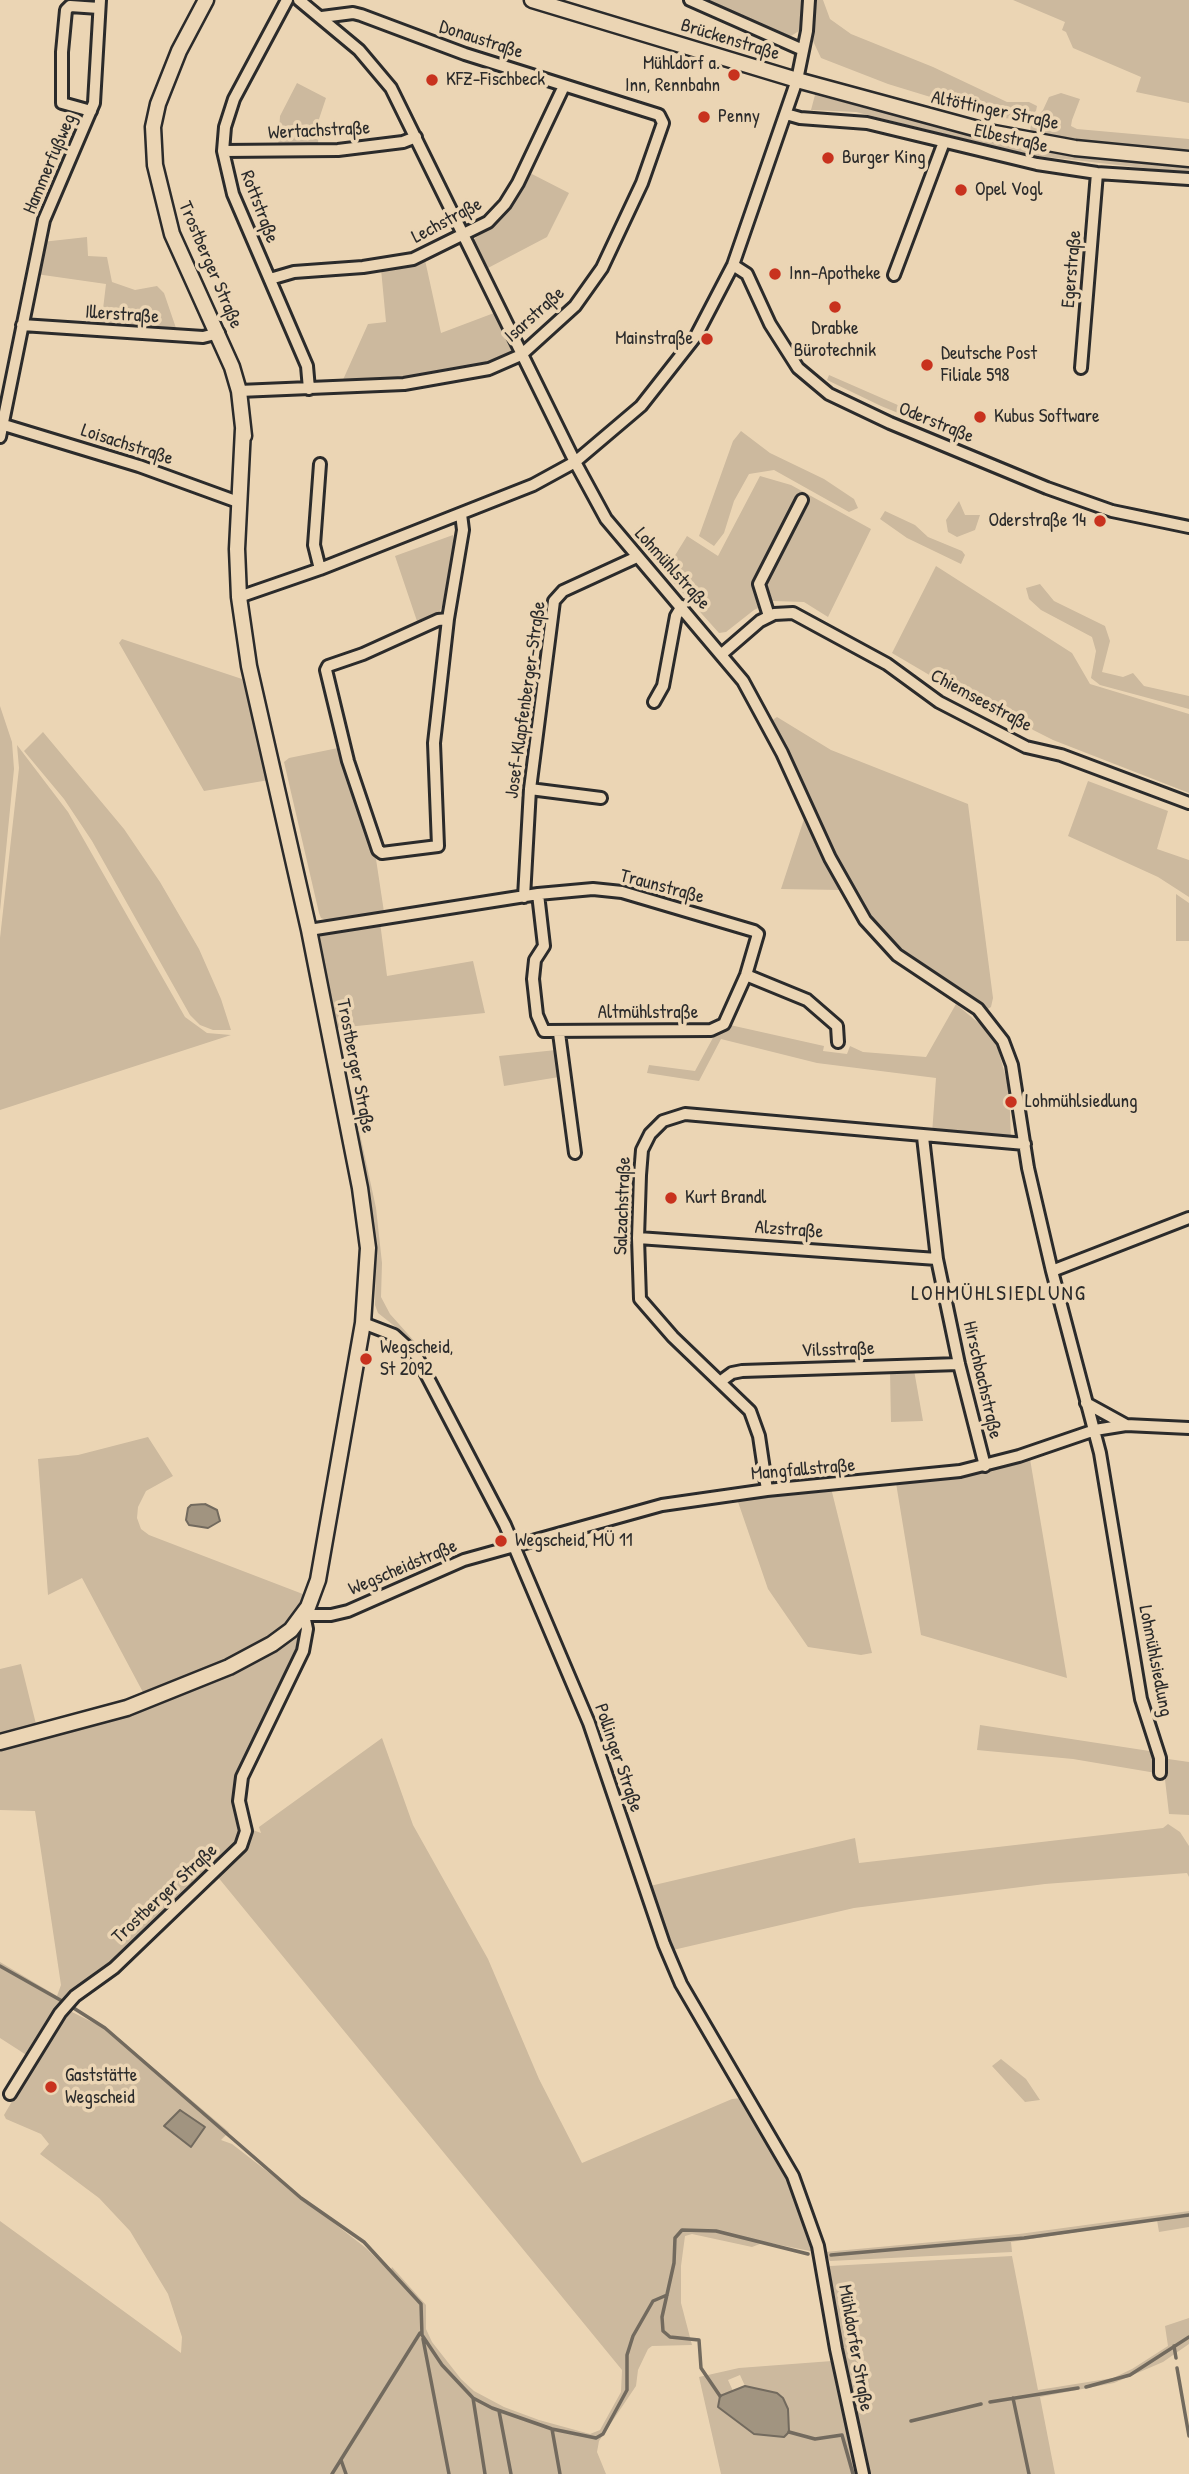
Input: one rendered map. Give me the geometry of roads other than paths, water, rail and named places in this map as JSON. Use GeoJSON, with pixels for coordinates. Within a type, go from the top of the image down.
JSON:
{"type":"FeatureCollection","features":[{"type":"Feature","properties":{"kind":"main road","name":"Trostberger Straße"},"geometry":{"type":"LineString","coordinates":[[206,0],[179,51],[158,104],[153,148],[158,184],[172,234],[219,333],[239,391],[247,460],[238,524]]}},
{"type":"Feature","properties":{"kind":"main road","name":"Brückenstraße"},"geometry":{"type":"LineString","coordinates":[[532,0],[797,80]]}},
{"type":"Feature","properties":{"kind":"main road","name":"Altöttinger Straße"},"geometry":{"type":"LineString","coordinates":[[797,80],[989,132],[1075,148],[1189,159]]}},
{"type":"Feature","properties":{"kind":"main road","name":"Trostberger Straße"},"geometry":{"type":"LineString","coordinates":[[0,1742],[91,1720],[195,1682],[272,1644],[291,1630],[303,1615],[318,1580],[363,1324],[369,1263],[365,1216],[309,930],[255,701],[239,597],[238,524],[243,429]]}},
{"type":"Feature","properties":{"kind":"street","name":"Rottstraße"},"geometry":{"type":"LineString","coordinates":[[287,0],[234,99],[225,127],[223,151],[233,194],[307,366],[309,390]]}},
{"type":"Feature","properties":{"kind":"street","name":"Lohmühlstraße"},"geometry":{"type":"LineString","coordinates":[[299,0],[322,17],[379,71],[416,137],[521,355],[606,519],[637,558],[723,653],[757,705],[830,858],[865,920],[897,955],[978,1009],[996,1028],[1012,1065],[1025,1144]]}},
{"type":"Feature","properties":{"kind":"street"},"geometry":{"type":"LineString","coordinates":[[690,0],[741,25],[803,50]]}},
{"type":"Feature","properties":{"kind":"street"},"geometry":{"type":"LineString","coordinates":[[239,597],[320,569],[533,485],[575,462],[615,430],[665,379],[712,310],[733,265],[797,80],[809,0]]}},
{"type":"Feature","properties":{"kind":"street","name":"Hammerfußweg"},"geometry":{"type":"LineString","coordinates":[[0,437],[46,211],[91,111],[99,4],[70,6],[66,10],[62,52],[62,103],[91,111]]}},
{"type":"Feature","properties":{"kind":"street","name":"Donaustraße"},"geometry":{"type":"LineString","coordinates":[[322,17],[353,13],[361,15],[564,86],[659,115],[663,123]]}},
{"type":"Feature","properties":{"kind":"street","name":"Lechstraße"},"geometry":{"type":"LineString","coordinates":[[270,279],[294,272],[363,267],[413,259],[465,236],[488,222],[505,204],[564,86]]}},
{"type":"Feature","properties":{"kind":"street","name":"Elbestraße"},"geometry":{"type":"LineString","coordinates":[[786,114],[800,118],[867,123],[1037,164],[1097,173],[1189,179]]}},
{"type":"Feature","properties":{"kind":"street","name":"Isarstraße"},"geometry":{"type":"LineString","coordinates":[[239,391],[309,390],[440,380],[489,369],[521,355],[575,306],[602,268],[642,183],[663,123]]}},
{"type":"Feature","properties":{"kind":"street","name":"Wertachstraße"},"geometry":{"type":"LineString","coordinates":[[223,151],[338,150],[403,142],[416,137]]}},
{"type":"Feature","properties":{"kind":"street"},"geometry":{"type":"LineString","coordinates":[[894,275],[944,142]]}},
{"type":"Feature","properties":{"kind":"street","name":"Egerstraße"},"geometry":{"type":"LineString","coordinates":[[1081,368],[1097,173]]}},
{"type":"Feature","properties":{"kind":"street","name":"Oderstraße"},"geometry":{"type":"LineString","coordinates":[[733,265],[747,274],[770,324],[798,368],[829,394],[890,423],[1047,488],[1112,511],[1189,527]]}},
{"type":"Feature","properties":{"kind":"street","name":"Illerstraße"},"geometry":{"type":"LineString","coordinates":[[22,325],[203,337],[219,333]]}},
{"type":"Feature","properties":{"kind":"street","name":"Loisachstraße"},"geometry":{"type":"LineString","coordinates":[[4,425],[151,470],[239,502]]}},
{"type":"Feature","properties":{"kind":"street"},"geometry":{"type":"LineString","coordinates":[[320,464],[314,545],[320,569]]}},
{"type":"Feature","properties":{"kind":"street"},"geometry":{"type":"LineString","coordinates":[[723,653],[769,616],[759,584],[802,500]]}},
{"type":"Feature","properties":{"kind":"street"},"geometry":{"type":"LineString","coordinates":[[448,619],[438,620],[363,654],[328,666],[326,670],[348,761],[377,850],[382,853],[438,846],[434,743],[448,619],[463,530],[461,514]]}},
{"type":"Feature","properties":{"kind":"street","name":"Josef-Klapfenberger-Straße"},"geometry":{"type":"LineString","coordinates":[[524,897],[530,789],[555,598],[571,587],[637,558]]}},
{"type":"Feature","properties":{"kind":"street"},"geometry":{"type":"LineString","coordinates":[[654,702],[663,686],[676,617],[682,606]]}},
{"type":"Feature","properties":{"kind":"street","name":"Chiemseestraße"},"geometry":{"type":"LineString","coordinates":[[769,616],[782,612],[798,615],[887,664],[939,702],[1026,747],[1061,755],[1189,803]]}},
{"type":"Feature","properties":{"kind":"street"},"geometry":{"type":"LineString","coordinates":[[530,789],[601,798]]}},
{"type":"Feature","properties":{"kind":"street","name":"Traunstraße"},"geometry":{"type":"LineString","coordinates":[[309,930],[538,894],[593,889],[622,892],[754,930],[758,937],[746,975]]}},
{"type":"Feature","properties":{"kind":"street"},"geometry":{"type":"LineString","coordinates":[[538,894],[544,940],[533,967],[537,1015],[544,1031],[559,1033],[575,1153]]}},
{"type":"Feature","properties":{"kind":"street"},"geometry":{"type":"LineString","coordinates":[[746,975],[807,1000],[837,1026],[838,1042]]}},
{"type":"Feature","properties":{"kind":"street","name":"Altmühlstraße"},"geometry":{"type":"LineString","coordinates":[[559,1033],[711,1030],[724,1024],[746,975]]}},
{"type":"Feature","properties":{"kind":"street","name":"Salzachstraße"},"geometry":{"type":"LineString","coordinates":[[767,1490],[759,1436],[753,1416],[642,1304],[639,1291],[638,1238],[642,1150],[650,1134],[666,1119],[685,1114],[1025,1144]]}},
{"type":"Feature","properties":{"kind":"street","name":"Hirschbachstraße"},"geometry":{"type":"LineString","coordinates":[[923,1137],[937,1259],[959,1364],[985,1466]]}},
{"type":"Feature","properties":{"kind":"street","name":"Lohmühlsiedlung"},"geometry":{"type":"LineString","coordinates":[[1025,1144],[1052,1271],[1095,1430],[1141,1699],[1160,1758],[1160,1773]]}},
{"type":"Feature","properties":{"kind":"street"},"geometry":{"type":"LineString","coordinates":[[1052,1271],[1065,1269],[1189,1218]]}},
{"type":"Feature","properties":{"kind":"street","name":"Alzstraße"},"geometry":{"type":"LineString","coordinates":[[638,1238],[937,1259]]}},
{"type":"Feature","properties":{"kind":"street","name":"Pollinger Straße"},"geometry":{"type":"LineString","coordinates":[[363,1324],[394,1335],[416,1355],[515,1545],[589,1723],[664,1944],[681,1984],[785,2160],[813,2229]]}},
{"type":"Feature","properties":{"kind":"street","name":"Vilsstraße"},"geometry":{"type":"LineString","coordinates":[[721,1381],[742,1371],[959,1364]]}},
{"type":"Feature","properties":{"kind":"street"},"geometry":{"type":"LineString","coordinates":[[1086,1404],[1126,1425]]}},
{"type":"Feature","properties":{"kind":"street"},"geometry":{"type":"LineString","coordinates":[[1095,1430],[1126,1425],[1189,1427]]}},
{"type":"Feature","properties":{"kind":"street","name":"Mangfallstraße"},"geometry":{"type":"LineString","coordinates":[[515,1545],[662,1505],[767,1490],[895,1479],[985,1466],[1095,1430]]}},
{"type":"Feature","properties":{"kind":"street","name":"Wegscheidstraße"},"geometry":{"type":"LineString","coordinates":[[303,1615],[331,1615],[348,1611],[452,1564],[515,1545]]}},
{"type":"Feature","properties":{"kind":"street","name":"Trostberger Straße"},"geometry":{"type":"LineString","coordinates":[[10,2094],[60,2013],[75,1996],[114,1968],[241,1846],[246,1831],[239,1801],[242,1777],[303,1651],[307,1623],[303,1615]]}},
{"type":"Feature","properties":{"kind":"street","name":"Mühldorfer Straße"},"geometry":{"type":"LineString","coordinates":[[813,2229],[863,2474]]}},
{"type":"Feature","properties":{"kind":"waterway"},"geometry":{"type":"LineString","coordinates":[[0,1966],[62,2001]]}},
{"type":"Feature","properties":{"kind":"waterway"},"geometry":{"type":"LineString","coordinates":[[72,2007],[105,2028],[301,2198],[364,2242],[421,2304],[422,2335],[442,2365],[473,2398],[492,2408],[552,2429],[596,2438],[603,2434],[627,2390],[627,2355],[633,2336],[653,2301],[667,2295]]}},
{"type":"Feature","properties":{"kind":"waterway"},"geometry":{"type":"LineString","coordinates":[[831,2255],[1024,2238],[1189,2215]]}},
{"type":"Feature","properties":{"kind":"waterway"},"geometry":{"type":"LineString","coordinates":[[720,2396],[701,2368],[699,2340],[670,2337],[663,2331],[662,2317],[674,2263],[675,2238],[682,2230],[716,2231],[808,2254]]}},
{"type":"Feature","properties":{"kind":"waterway"},"geometry":{"type":"LineString","coordinates":[[332,2474],[420,2333]]}},
{"type":"Feature","properties":{"kind":"waterway"},"geometry":{"type":"LineString","coordinates":[[1086,2387],[1130,2375],[1189,2337]]}},
{"type":"Feature","properties":{"kind":"waterway"},"geometry":{"type":"LineString","coordinates":[[423,2339],[449,2474]]}},
{"type":"Feature","properties":{"kind":"waterway"},"geometry":{"type":"LineString","coordinates":[[1174,2346],[1176,2358]]}},
{"type":"Feature","properties":{"kind":"waterway"},"geometry":{"type":"LineString","coordinates":[[1177,2368],[1189,2436]]}},
{"type":"Feature","properties":{"kind":"waterway"},"geometry":{"type":"LineString","coordinates":[[990,2402],[1078,2388]]}},
{"type":"Feature","properties":{"kind":"waterway"},"geometry":{"type":"LineString","coordinates":[[473,2398],[485,2474]]}},
{"type":"Feature","properties":{"kind":"waterway"},"geometry":{"type":"LineString","coordinates":[[1013,2398],[1029,2474]]}},
{"type":"Feature","properties":{"kind":"waterway"},"geometry":{"type":"LineString","coordinates":[[911,2421],[981,2404]]}},
{"type":"Feature","properties":{"kind":"waterway"},"geometry":{"type":"LineString","coordinates":[[499,2411],[511,2474]]}},
{"type":"Feature","properties":{"kind":"waterway"},"geometry":{"type":"LineString","coordinates":[[552,2429],[560,2474]]}},
{"type":"Feature","properties":{"kind":"waterway"},"geometry":{"type":"LineString","coordinates":[[789,2432],[815,2439],[842,2435],[853,2474]]}},
{"type":"Feature","properties":{"kind":"waterway"},"geometry":{"type":"LineString","coordinates":[[341,2460],[346,2474]]}},
{"type":"Feature","properties":{"kind":"place","name":"Mühldorf a. Inn, Rennbahn"},"geometry":{"type":"Point","coordinates":[734,75]}},
{"type":"Feature","properties":{"kind":"place","name":"KFZ-Fischbeck"},"geometry":{"type":"Point","coordinates":[432,80]}},
{"type":"Feature","properties":{"kind":"place","name":"Penny"},"geometry":{"type":"Point","coordinates":[704,117]}},
{"type":"Feature","properties":{"kind":"place","name":"Burger King"},"geometry":{"type":"Point","coordinates":[828,158]}},
{"type":"Feature","properties":{"kind":"place","name":"Opel Vogl"},"geometry":{"type":"Point","coordinates":[961,190]}},
{"type":"Feature","properties":{"kind":"place","name":"Inn-Apotheke"},"geometry":{"type":"Point","coordinates":[775,274]}},
{"type":"Feature","properties":{"kind":"place","name":"Drabke Bürotechnik"},"geometry":{"type":"Point","coordinates":[835,307]}},
{"type":"Feature","properties":{"kind":"place","name":"Mainstraße"},"geometry":{"type":"Point","coordinates":[707,339]}},
{"type":"Feature","properties":{"kind":"place","name":"Deutsche Post Filiale 598"},"geometry":{"type":"Point","coordinates":[927,365]}},
{"type":"Feature","properties":{"kind":"place","name":"Kubus Software"},"geometry":{"type":"Point","coordinates":[980,417]}},
{"type":"Feature","properties":{"kind":"place","name":"Oderstraße 14"},"geometry":{"type":"Point","coordinates":[1100,521]}},
{"type":"Feature","properties":{"kind":"place","name":"Lohmühlsiedlung"},"geometry":{"type":"Point","coordinates":[1011,1102]}},
{"type":"Feature","properties":{"kind":"place","name":"Kurt Brandl"},"geometry":{"type":"Point","coordinates":[671,1198]}},
{"type":"Feature","properties":{"kind":"place","name":"Wegscheid, St 2092"},"geometry":{"type":"Point","coordinates":[366,1359]}},
{"type":"Feature","properties":{"kind":"place","name":"Wegscheid, MÜ 11"},"geometry":{"type":"Point","coordinates":[501,1541]}},
{"type":"Feature","properties":{"kind":"place","name":"Gaststätte Wegscheid"},"geometry":{"type":"Point","coordinates":[51,2087]}},
{"type":"Feature","properties":{"kind":"district","name":"LOHMÜHLSIEDLUNG"},"geometry":{"type":"Point","coordinates":[999,1294]}}]}
